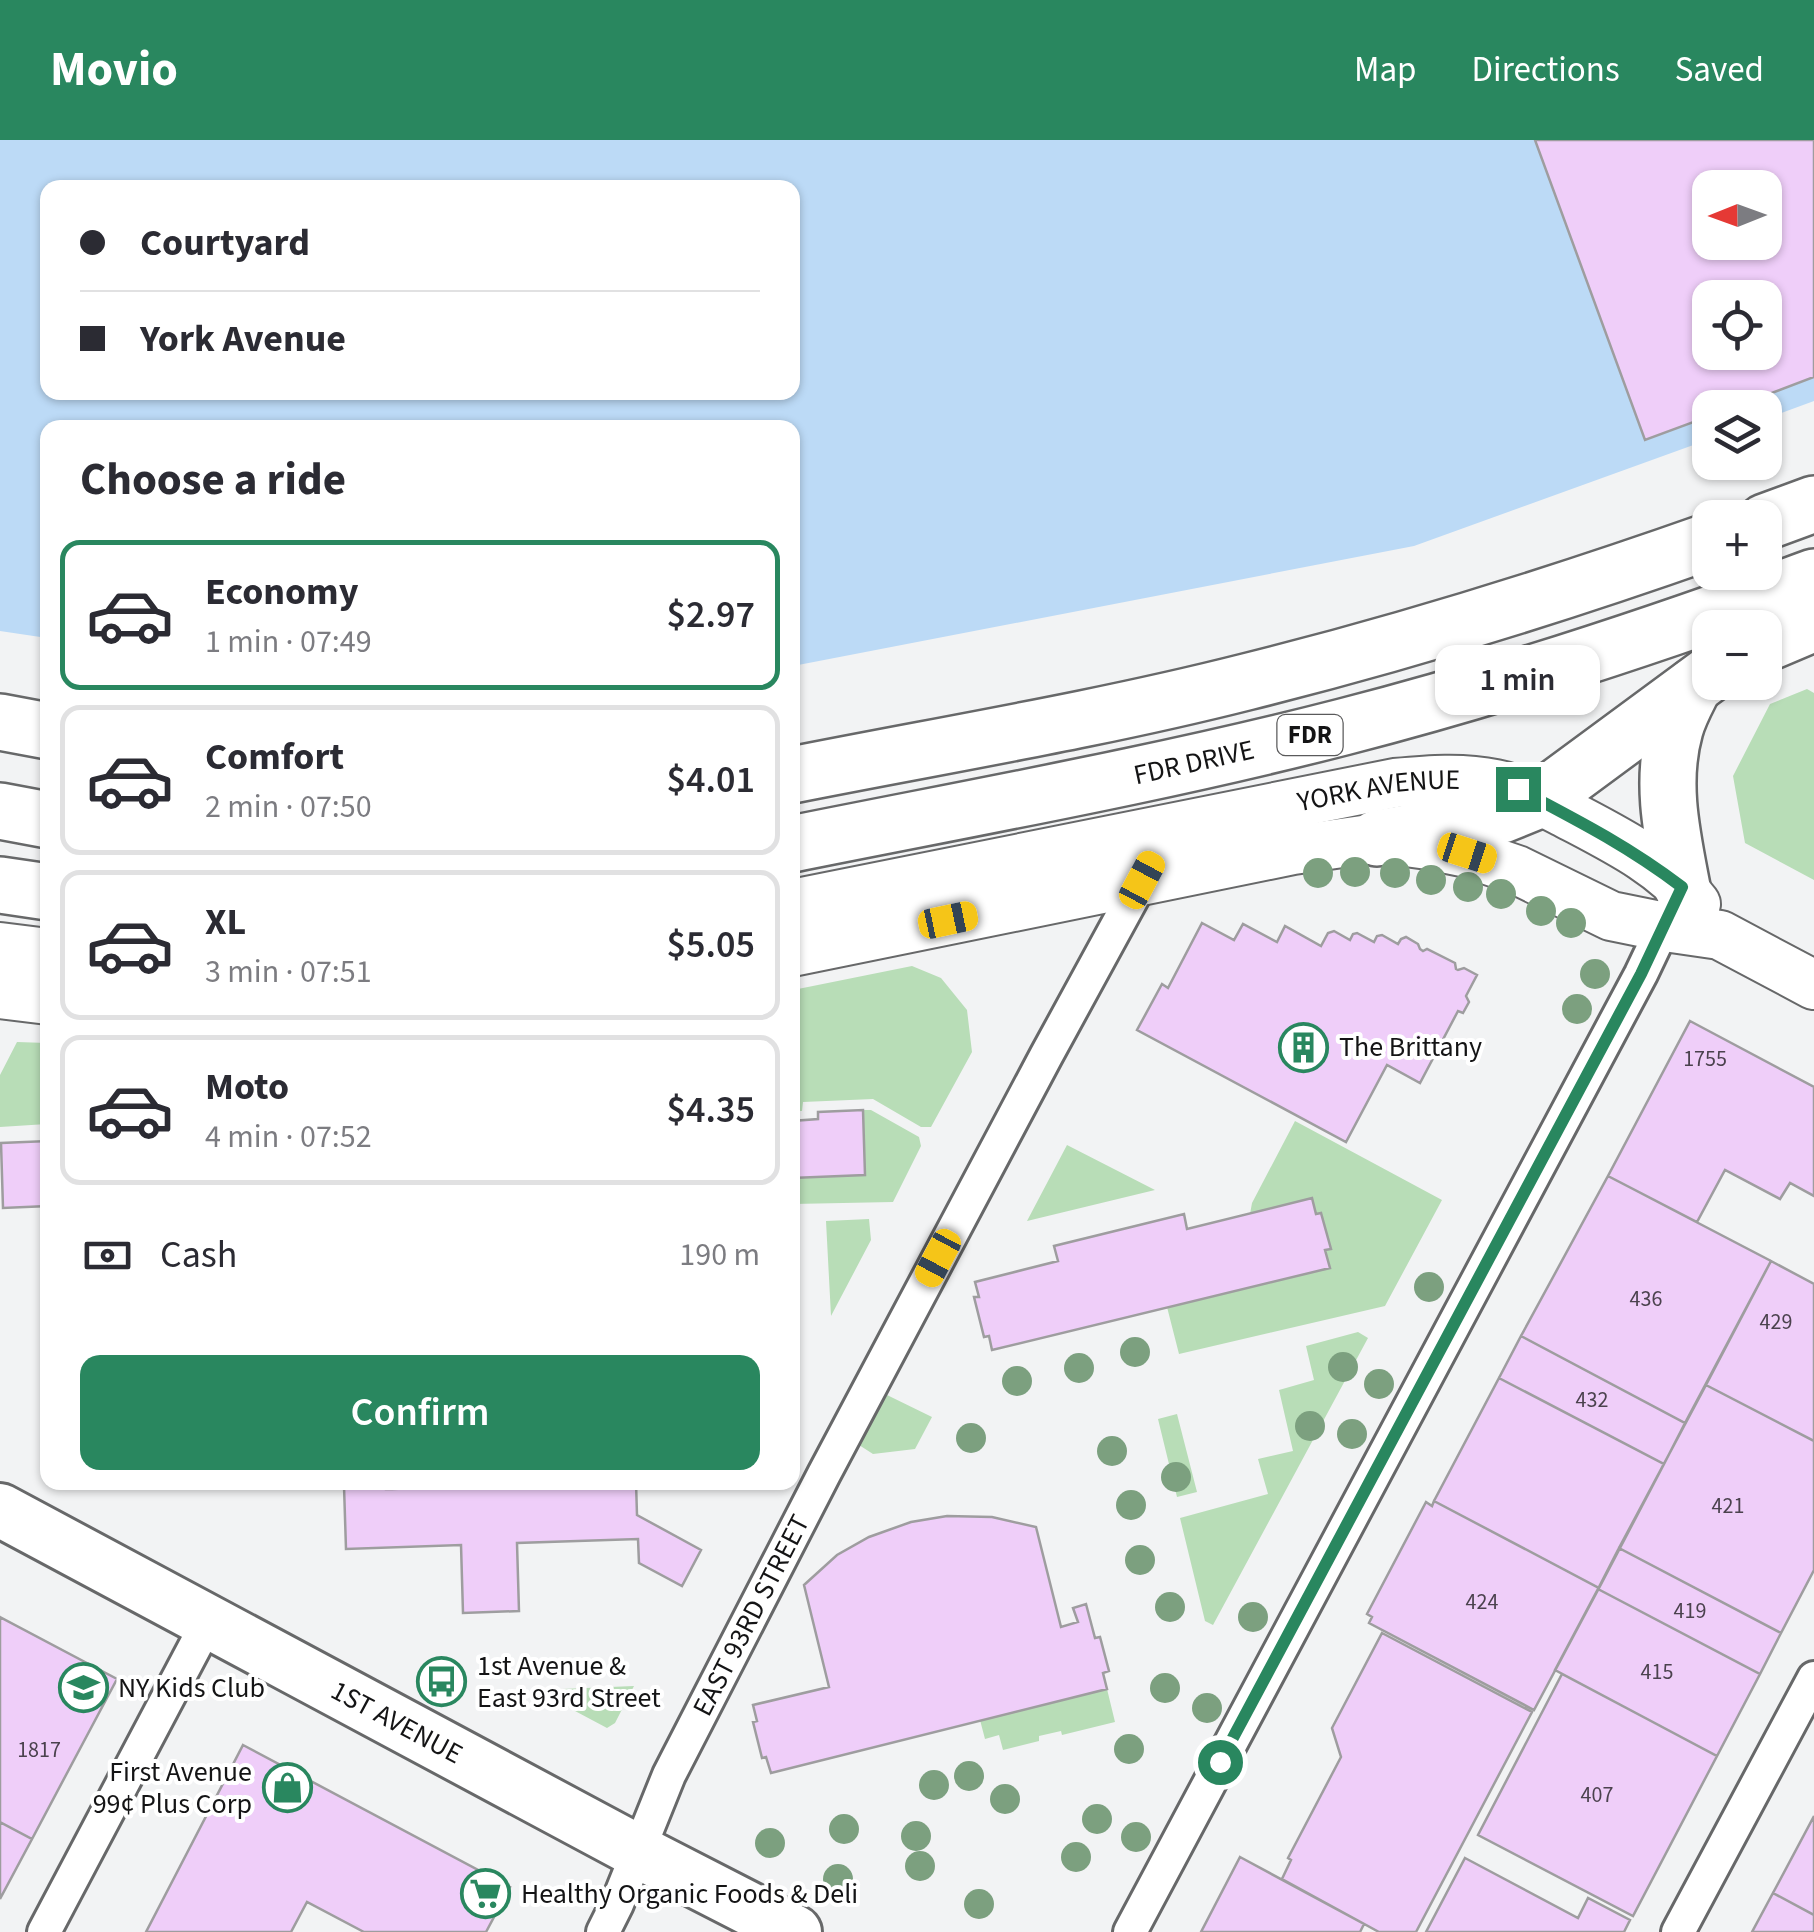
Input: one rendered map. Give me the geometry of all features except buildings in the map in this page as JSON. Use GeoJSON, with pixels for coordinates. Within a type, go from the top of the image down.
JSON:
{"type":"FeatureCollection","features":[{"type":"Feature","properties":{"kind":"highway"},"geometry":{"type":"LineString","coordinates":[[1782,516],[1814,504]]}},
{"type":"Feature","properties":{"kind":"highway","name":"FDR"},"geometry":{"type":"LineString","coordinates":[[800,774],[1241,684],[1509,610],[1692,547]]}},
{"type":"Feature","properties":{"kind":"highway","name":"FDR DRIVE"},"geometry":{"type":"LineString","coordinates":[[800,842],[1196,762],[1344,727],[1619,646],[1814,578]]}},
{"type":"Feature","properties":{"kind":"highway"},"geometry":{"type":"LineString","coordinates":[[1782,637],[1814,623]]}},
{"type":"Feature","properties":{"kind":"highway"},"geometry":{"type":"LineString","coordinates":[[1377,838],[1489,818],[1539,800],[1692,687]]}},
{"type":"Feature","properties":{"kind":"highway"},"geometry":{"type":"LineString","coordinates":[[1673,907],[1668,784],[1674,731],[1692,698]]}},
{"type":"Feature","properties":{"kind":"highway"},"geometry":{"type":"LineString","coordinates":[[0,722],[40,730]]}},
{"type":"Feature","properties":{"kind":"highway"},"geometry":{"type":"LineString","coordinates":[[800,756],[894,755]]}},
{"type":"Feature","properties":{"kind":"highway"},"geometry":{"type":"LineString","coordinates":[[0,811],[40,818]]}},
{"type":"Feature","properties":{"kind":"highway"},"geometry":{"type":"LineString","coordinates":[[0,885],[40,891]]}},
{"type":"Feature","properties":{"kind":"main road","name":"YORK AVENUE"},"geometry":{"type":"LineString","coordinates":[[1170,828],[1395,783],[1490,782],[1518,789],[1641,856],[1673,907],[1814,986]]}},
{"type":"Feature","properties":{"kind":"main road"},"geometry":{"type":"LineString","coordinates":[[800,902],[1170,828]]}},
{"type":"Feature","properties":{"kind":"main road","name":"YORK AVENUE"},"geometry":{"type":"LineString","coordinates":[[1142,880],[1377,838],[1467,853],[1517,870],[1611,916],[1673,907]]}},
{"type":"Feature","properties":{"kind":"main road"},"geometry":{"type":"LineString","coordinates":[[800,950],[1142,880]]}},
{"type":"Feature","properties":{"kind":"main road"},"geometry":{"type":"LineString","coordinates":[[11,967],[40,993]]}},
{"type":"Feature","properties":{"kind":"main road","name":"1ST AVENUE"},"geometry":{"type":"LineString","coordinates":[[0,1510],[795,1932]]}},
{"type":"Feature","properties":{"kind":"street","name":"EAST 93RD STREET"},"geometry":{"type":"LineString","coordinates":[[602,1932],[669,1775],[818,1486],[1170,828]]}},
{"type":"Feature","properties":{"kind":"street"},"geometry":{"type":"LineString","coordinates":[[1130,1932],[1673,907]]}},
{"type":"Feature","properties":{"kind":"street"},"geometry":{"type":"LineString","coordinates":[[44,1932],[209,1620]]}},
{"type":"Feature","properties":{"kind":"street"},"geometry":{"type":"LineString","coordinates":[[1678,1932],[1814,1678]]}},
{"type":"Feature","properties":{"kind":"green space"},"geometry":{"type":"Polygon","coordinates":[[[1807,689],[1814,693],[1814,880],[1745,843],[1733,776],[1770,704],[1807,689]]]}},
{"type":"Feature","properties":{"kind":"green space"},"geometry":{"type":"Polygon","coordinates":[[[912,966],[941,978],[967,1010],[972,1052],[931,1127],[921,1127],[873,1099],[803,1102],[800,1111],[800,989],[912,966]]]}},
{"type":"Feature","properties":{"kind":"green space"},"geometry":{"type":"Polygon","coordinates":[[[17,1042],[40,1043],[40,1124],[0,1127],[0,1075],[17,1042]]]}},
{"type":"Feature","properties":{"kind":"green space"},"geometry":{"type":"Polygon","coordinates":[[[863,1110],[871,1110],[919,1137],[921,1146],[893,1202],[800,1204],[800,1178],[865,1175],[863,1110]]]}},
{"type":"Feature","properties":{"kind":"green space"},"geometry":{"type":"Polygon","coordinates":[[[1295,1121],[1442,1200],[1385,1306],[1179,1354],[1167,1307],[1329,1268],[1325,1250],[1330,1248],[1321,1213],[1250,1214],[1295,1121]]]}},
{"type":"Feature","properties":{"kind":"green space"},"geometry":{"type":"Polygon","coordinates":[[[1067,1145],[1155,1190],[1027,1221],[1067,1145]]]}},
{"type":"Feature","properties":{"kind":"green space"},"geometry":{"type":"Polygon","coordinates":[[[869,1219],[871,1240],[831,1316],[826,1221],[869,1219]]]}},
{"type":"Feature","properties":{"kind":"green space"},"geometry":{"type":"Polygon","coordinates":[[[1358,1332],[1368,1338],[1213,1625],[1205,1621],[1180,1518],[1268,1494],[1258,1459],[1293,1451],[1279,1390],[1314,1380],[1306,1346],[1358,1332]]]}},
{"type":"Feature","properties":{"kind":"green space"},"geometry":{"type":"Polygon","coordinates":[[[887,1395],[932,1417],[915,1449],[873,1454],[859,1445],[887,1395]]]}},
{"type":"Feature","properties":{"kind":"green space"},"geometry":{"type":"Polygon","coordinates":[[[1177,1414],[1197,1492],[1177,1497],[1158,1419],[1177,1414]]]}},
{"type":"Feature","properties":{"kind":"green space"},"geometry":{"type":"Polygon","coordinates":[[[634,1686],[615,1723],[607,1728],[560,1703],[562,1689],[634,1686]]]}},
{"type":"Feature","properties":{"kind":"green space"},"geometry":{"type":"Polygon","coordinates":[[[1107,1689],[1115,1722],[1062,1735],[1061,1731],[1039,1736],[1039,1741],[1003,1750],[999,1735],[985,1739],[980,1720],[1107,1689]]]}},
{"type":"Feature","properties":{"kind":"water"},"geometry":{"type":"Polygon","coordinates":[[[0,140],[1814,140],[1814,401],[1782,413],[1782,390],[1692,390],[1692,446],[1414,546],[800,665],[800,420],[40,420],[40,637],[0,631],[0,140]]]}},
{"type":"Feature","properties":{"kind":"place","name":"The Brittany"},"geometry":{"type":"Point","coordinates":[1304,1047]}},
{"type":"Feature","properties":{"kind":"place","name":"1st Avenue & East 93rd Street"},"geometry":{"type":"Point","coordinates":[442,1682]}},
{"type":"Feature","properties":{"kind":"place","name":"NY Kids Club"},"geometry":{"type":"Point","coordinates":[83,1688]}},
{"type":"Feature","properties":{"kind":"place","name":"First Avenue 99¢ Plus Corp"},"geometry":{"type":"Point","coordinates":[287,1788]}},
{"type":"Feature","properties":{"kind":"place","name":"Healthy Organic Foods & Deli"},"geometry":{"type":"Point","coordinates":[486,1894]}},
{"type":"Feature","properties":{"kind":"route"},"geometry":{"type":"LineString","coordinates":[[1220,1762],[1641,974],[1682,887],[1605,834],[1518,789]]}}]}
